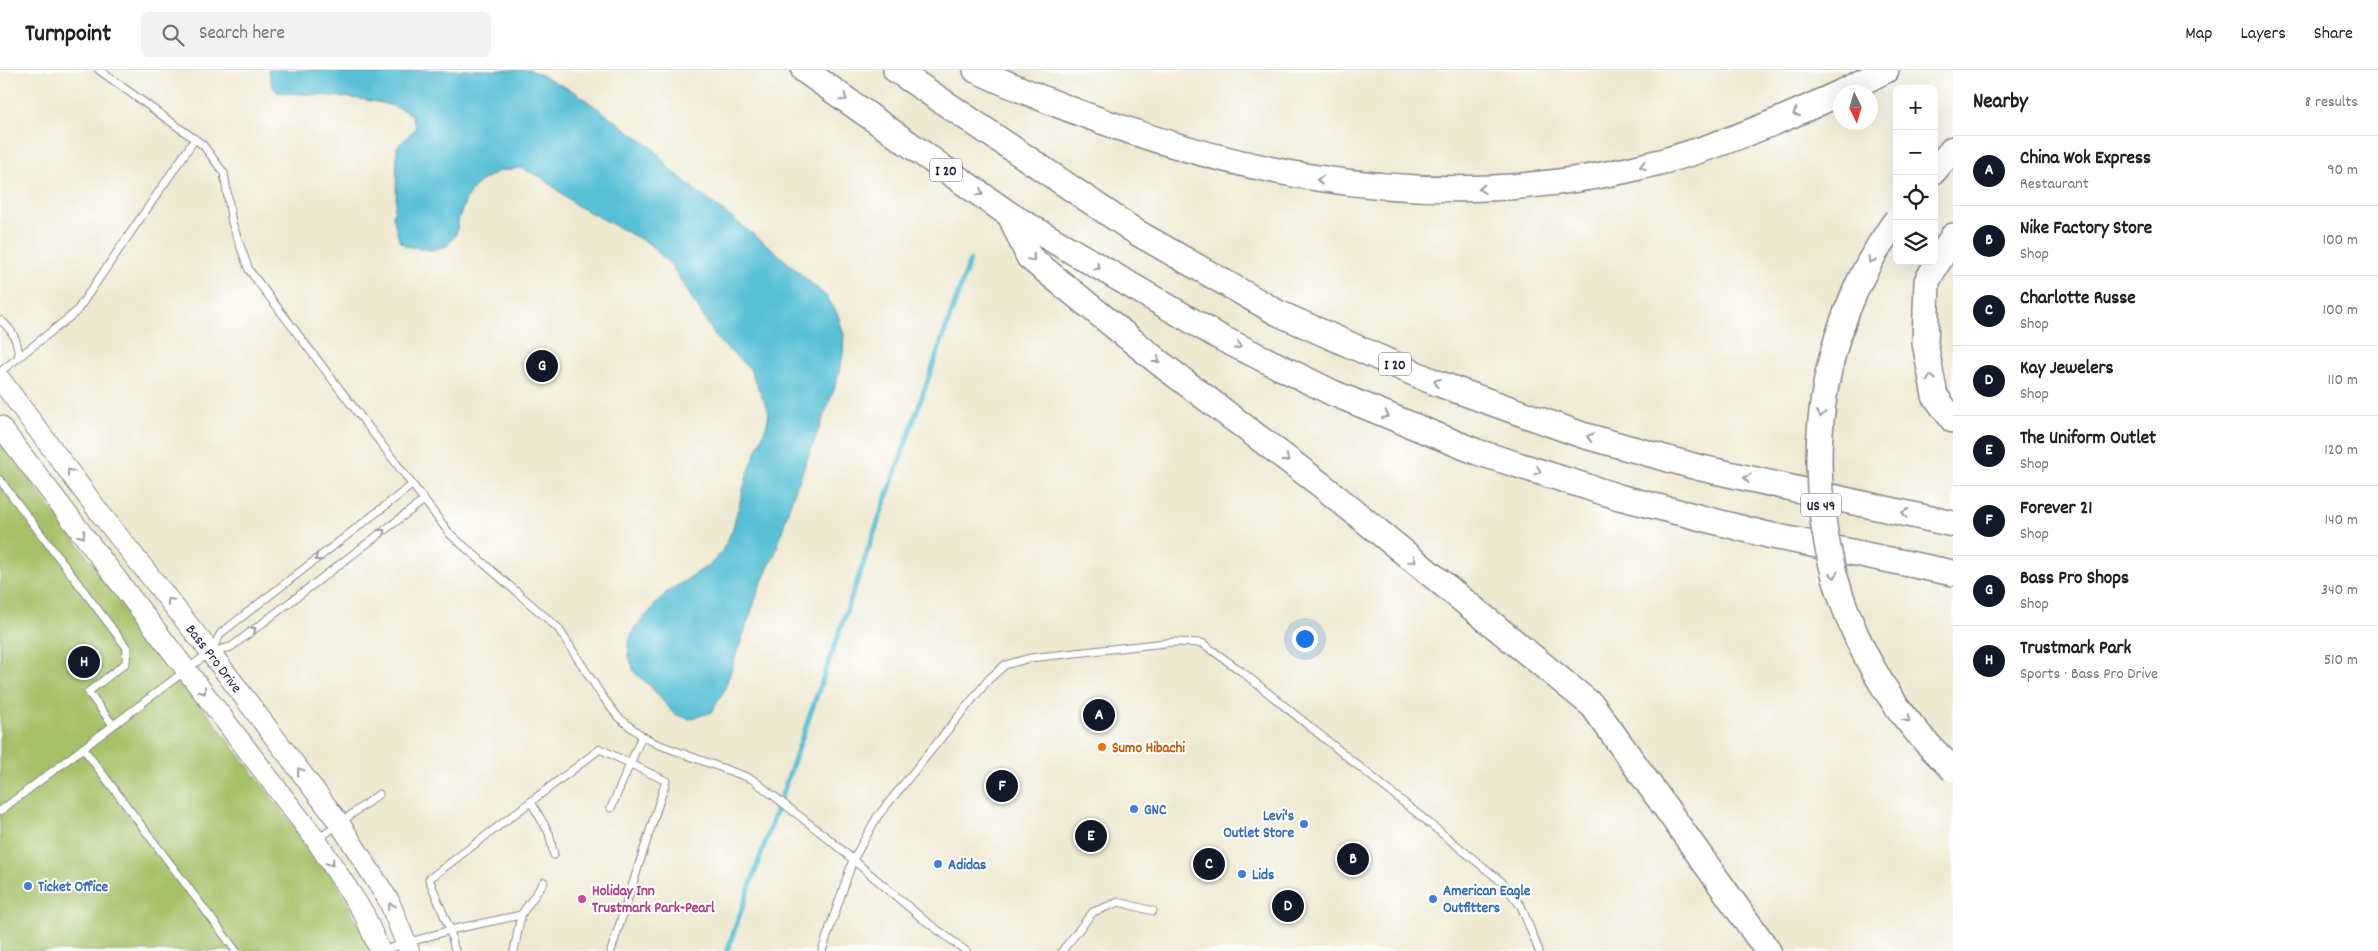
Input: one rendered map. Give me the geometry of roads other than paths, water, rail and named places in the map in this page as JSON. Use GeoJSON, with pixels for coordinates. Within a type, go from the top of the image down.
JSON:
{"type":"FeatureCollection","features":[{"type":"Feature","properties":{"kind":"highway","name":"I 20"},"geometry":{"type":"LineString","coordinates":[[804,70],[1010,214],[1223,339],[1333,393],[1477,452],[1618,497],[1768,535],[1953,573]]}},
{"type":"Feature","properties":{"kind":"highway","name":"I 20"},"geometry":{"type":"LineString","coordinates":[[896,70],[1136,232],[1278,313],[1434,382],[1582,435],[1697,467],[1953,524]]}},
{"type":"Feature","properties":{"kind":"highway"},"geometry":{"type":"LineString","coordinates":[[976,70],[1088,116],[1220,158],[1276,172],[1333,182],[1432,189],[1491,189],[1535,185],[1630,169],[1732,139],[1833,96]]}},
{"type":"Feature","properties":{"kind":"highway"},"geometry":{"type":"LineString","coordinates":[[1857,85],[1886,70]]}},
{"type":"Feature","properties":{"kind":"highway"},"geometry":{"type":"LineString","coordinates":[[1938,166],[1953,149]]}},
{"type":"Feature","properties":{"kind":"highway"},"geometry":{"type":"LineString","coordinates":[[1010,214],[1028,257],[1161,364],[1320,484],[1593,706],[1768,951]]}},
{"type":"Feature","properties":{"kind":"highway","name":"US 49"},"geometry":{"type":"LineString","coordinates":[[1896,220],[1873,256],[1854,294],[1832,356],[1820,430],[1820,496],[1825,539],[1833,574],[1859,641],[1879,679],[1900,709],[1918,733],[1953,769]]}},
{"type":"Feature","properties":{"kind":"highway"},"geometry":{"type":"LineString","coordinates":[[1953,236],[1927,282],[1925,343],[1935,396],[1953,420]]}},
{"type":"Feature","properties":{"kind":"street","name":"Bass Pro Drive"},"geometry":{"type":"LineString","coordinates":[[0,379],[100,513],[210,652],[340,824],[389,901],[408,947]]}},
{"type":"Feature","properties":{"kind":"street","name":"Bass Pro Drive"},"geometry":{"type":"LineString","coordinates":[[0,426],[316,840],[364,914],[380,951]]}},
{"type":"Feature","properties":{"kind":"lane"},"geometry":{"type":"LineString","coordinates":[[99,70],[204,145],[224,172],[232,223],[248,270],[341,389],[423,501],[450,534],[558,628],[602,696],[618,717],[642,736],[657,744],[752,779],[825,836],[923,919],[966,951]]}},
{"type":"Feature","properties":{"kind":"lane"},"geometry":{"type":"LineString","coordinates":[[0,372],[76,312],[195,139]]}},
{"type":"Feature","properties":{"kind":"lane"},"geometry":{"type":"LineString","coordinates":[[3,322],[18,345],[19,357]]}},
{"type":"Feature","properties":{"kind":"lane"},"geometry":{"type":"LineString","coordinates":[[0,480],[127,648],[126,663],[88,692],[113,724]]}},
{"type":"Feature","properties":{"kind":"lane"},"geometry":{"type":"LineString","coordinates":[[0,811],[210,652],[221,634],[412,485]]}},
{"type":"Feature","properties":{"kind":"lane"},"geometry":{"type":"LineString","coordinates":[[210,652],[230,647],[423,501]]}},
{"type":"Feature","properties":{"kind":"lane"},"geometry":{"type":"LineString","coordinates":[[822,951],[853,860],[877,817],[989,679],[1005,665],[1030,658],[1174,642],[1202,643],[1241,670],[1502,882],[1521,906],[1539,951]]}},
{"type":"Feature","properties":{"kind":"lane"},"geometry":{"type":"LineString","coordinates":[[611,808],[642,736]]}},
{"type":"Feature","properties":{"kind":"lane"},"geometry":{"type":"LineString","coordinates":[[83,748],[236,951]]}},
{"type":"Feature","properties":{"kind":"lane"},"geometry":{"type":"LineString","coordinates":[[455,951],[450,930],[429,879],[600,749],[666,781],[611,951]]}},
{"type":"Feature","properties":{"kind":"lane"},"geometry":{"type":"LineString","coordinates":[[316,840],[379,794]]}},
{"type":"Feature","properties":{"kind":"lane"},"geometry":{"type":"LineString","coordinates":[[531,802],[549,833],[554,855]]}},
{"type":"Feature","properties":{"kind":"lane"},"geometry":{"type":"LineString","coordinates":[[514,951],[521,915],[544,882]]}},
{"type":"Feature","properties":{"kind":"lane"},"geometry":{"type":"LineString","coordinates":[[1062,951],[1093,912],[1119,902],[1153,911]]}},
{"type":"Feature","properties":{"kind":"lane"},"geometry":{"type":"LineString","coordinates":[[380,951],[408,947],[450,930],[521,915]]}},
{"type":"Feature","properties":{"kind":"water"},"geometry":{"type":"Polygon","coordinates":[[[268,70],[531,70],[575,92],[654,149],[669,168],[771,248],[827,297],[838,315],[844,335],[843,355],[835,387],[790,504],[777,549],[760,586],[724,691],[712,712],[690,719],[674,714],[651,687],[635,673],[629,657],[628,644],[634,629],[666,593],[709,565],[721,553],[732,531],[747,476],[767,424],[769,412],[750,369],[718,340],[671,265],[648,243],[576,205],[541,177],[521,168],[499,171],[479,182],[467,197],[459,218],[456,234],[447,246],[431,250],[405,246],[399,240],[393,216],[396,202],[397,147],[416,128],[411,114],[382,103],[365,100],[277,92],[272,85],[268,70]]]}},
{"type":"Feature","properties":{"kind":"waterway"},"geometry":{"type":"LineString","coordinates":[[727,951],[970,260]]}},
{"type":"Feature","properties":{"kind":"place","name":"Bass Pro Shops"},"geometry":{"type":"Point","coordinates":[542,366]}},
{"type":"Feature","properties":{"kind":"place","name":"Trustmark Park"},"geometry":{"type":"Point","coordinates":[84,662]}},
{"type":"Feature","properties":{"kind":"place","name":"China Wok Express"},"geometry":{"type":"Point","coordinates":[1099,715]}},
{"type":"Feature","properties":{"kind":"place","name":"Sumo Hibachi"},"geometry":{"type":"Point","coordinates":[1102,747]}},
{"type":"Feature","properties":{"kind":"place","name":"Forever 21"},"geometry":{"type":"Point","coordinates":[1002,786]}},
{"type":"Feature","properties":{"kind":"place","name":"GNC"},"geometry":{"type":"Point","coordinates":[1134,809]}},
{"type":"Feature","properties":{"kind":"place","name":"Levi's Outlet Store"},"geometry":{"type":"Point","coordinates":[1304,824]}},
{"type":"Feature","properties":{"kind":"place","name":"The Uniform Outlet"},"geometry":{"type":"Point","coordinates":[1091,836]}},
{"type":"Feature","properties":{"kind":"place","name":"Nike Factory Store"},"geometry":{"type":"Point","coordinates":[1353,859]}},
{"type":"Feature","properties":{"kind":"place","name":"Adidas"},"geometry":{"type":"Point","coordinates":[938,864]}},
{"type":"Feature","properties":{"kind":"place","name":"Charlotte Russe"},"geometry":{"type":"Point","coordinates":[1209,864]}},
{"type":"Feature","properties":{"kind":"place","name":"Lids"},"geometry":{"type":"Point","coordinates":[1242,874]}},
{"type":"Feature","properties":{"kind":"place","name":"Ticket Office"},"geometry":{"type":"Point","coordinates":[28,886]}},
{"type":"Feature","properties":{"kind":"place","name":"Holiday Inn Trustmark Park-Pearl"},"geometry":{"type":"Point","coordinates":[582,899]}},
{"type":"Feature","properties":{"kind":"place","name":"American Eagle Outfitters"},"geometry":{"type":"Point","coordinates":[1433,899]}},
{"type":"Feature","properties":{"kind":"place","name":"Kay Jewelers"},"geometry":{"type":"Point","coordinates":[1288,906]}}]}
